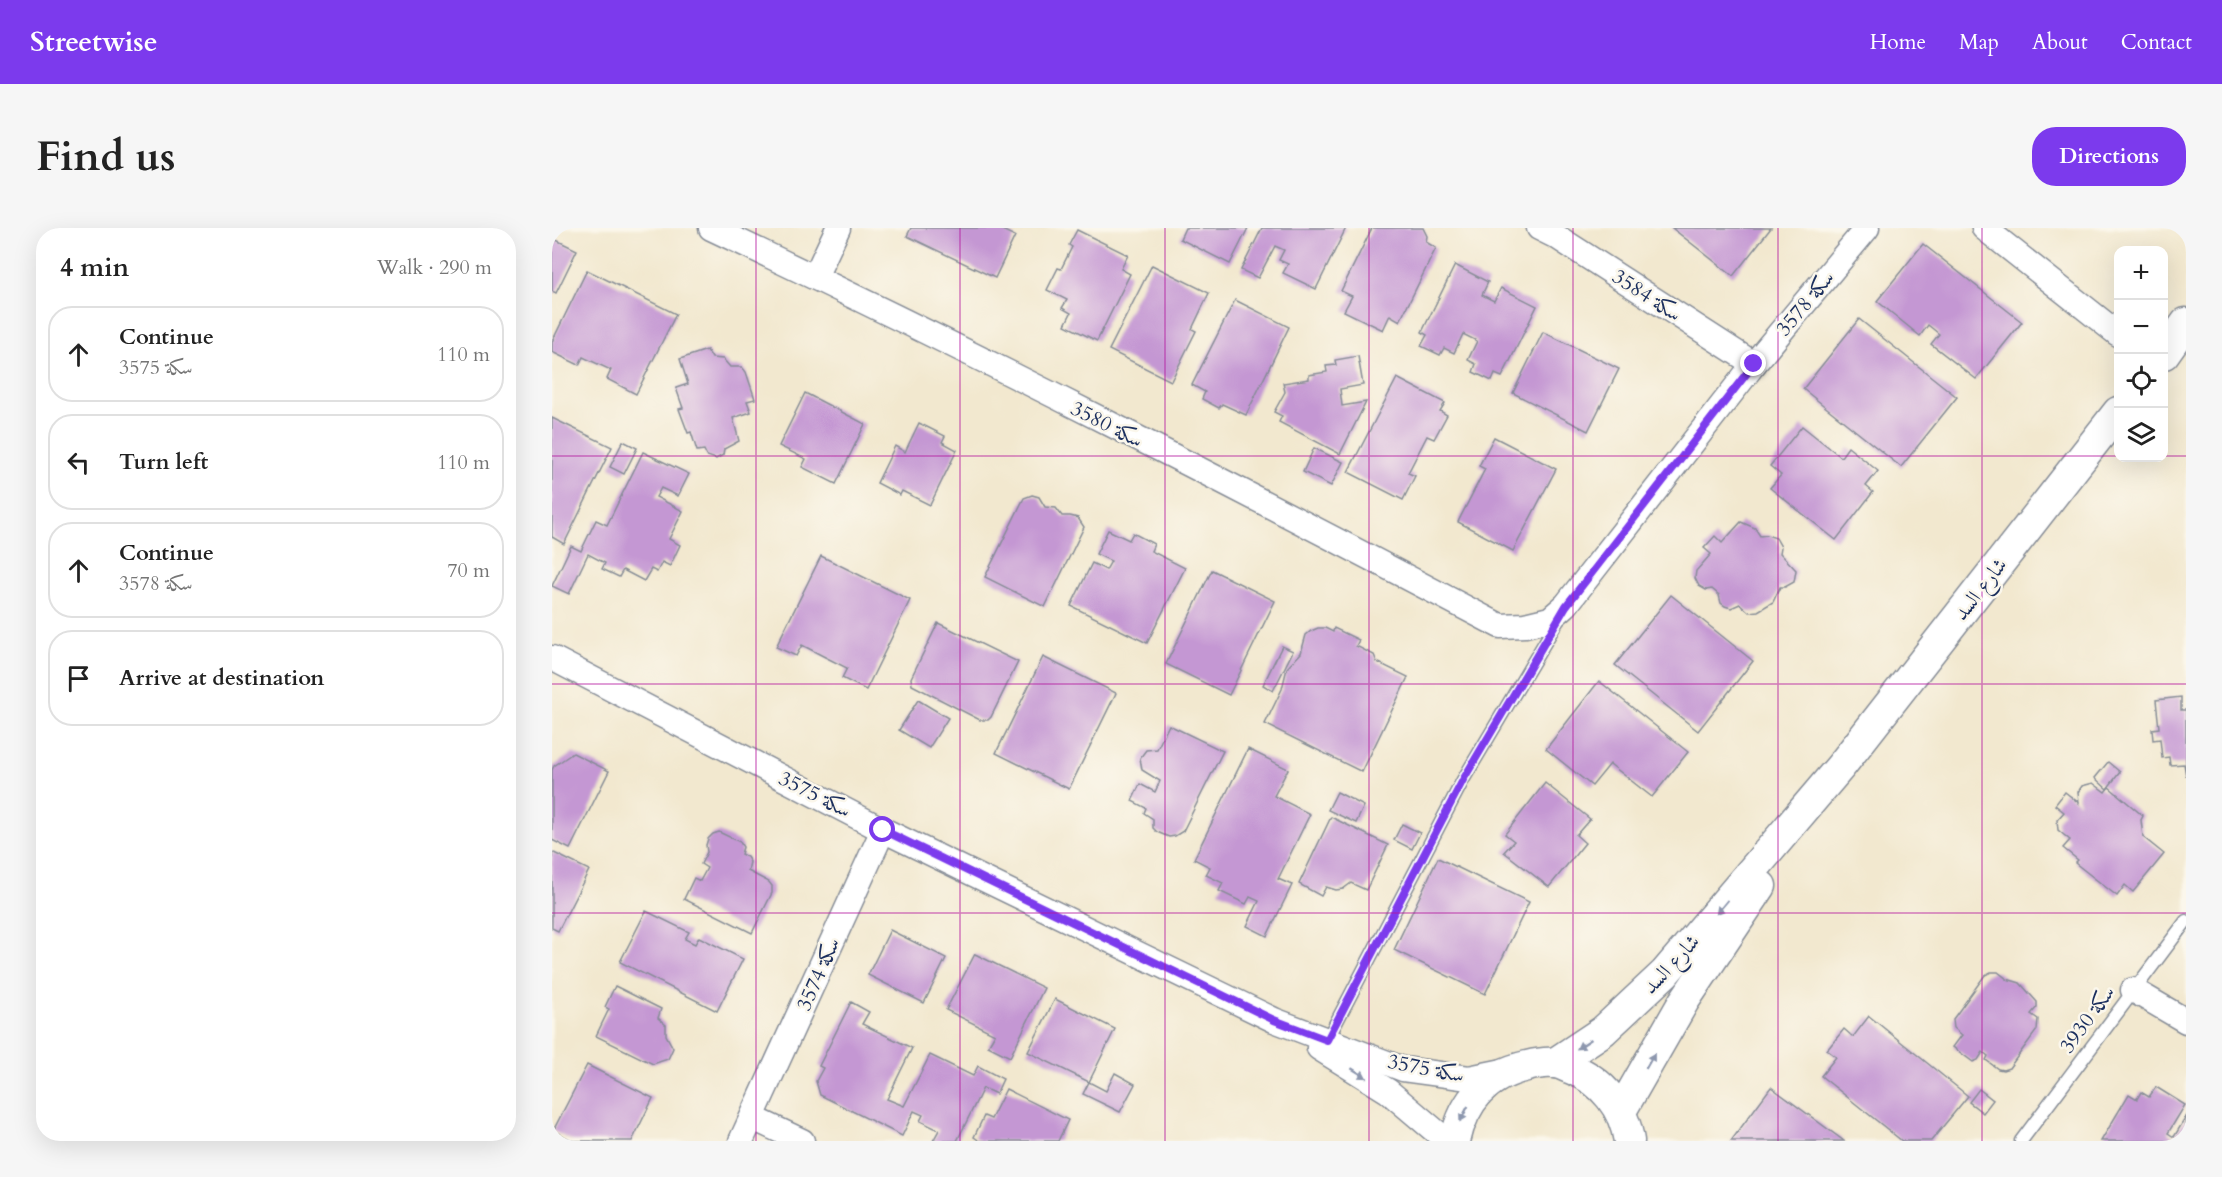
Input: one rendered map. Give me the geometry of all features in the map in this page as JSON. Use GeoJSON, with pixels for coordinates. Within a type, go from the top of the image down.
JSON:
{"type":"FeatureCollection","features":[{"type":"Feature","properties":{"kind":"street","name":"سكة 3580"},"geometry":{"type":"LineString","coordinates":[[711,228],[815,277],[1240,490],[1500,626]]}},
{"type":"Feature","properties":{"kind":"street"},"geometry":{"type":"LineString","coordinates":[[815,277],[838,228]]}},
{"type":"Feature","properties":{"kind":"street","name":"سكة 3584"},"geometry":{"type":"LineString","coordinates":[[1539,228],[1557,237],[1754,364]]}},
{"type":"Feature","properties":{"kind":"street","name":"سكة 3578"},"geometry":{"type":"LineString","coordinates":[[1500,626],[1525,625],[1550,619],[1566,606],[1754,364],[1867,228]]}},
{"type":"Feature","properties":{"kind":"street"},"geometry":{"type":"LineString","coordinates":[[1984,228],[2114,331]]}},
{"type":"Feature","properties":{"kind":"street"},"geometry":{"type":"LineString","coordinates":[[2168,347],[2186,323]]}},
{"type":"Feature","properties":{"kind":"street","name":"شارع السد"},"geometry":{"type":"LineString","coordinates":[[1555,1063],[1602,1031],[1665,973],[1841,766],[2114,417]]}},
{"type":"Feature","properties":{"kind":"street","name":"سكة 3575"},"geometry":{"type":"LineString","coordinates":[[552,658],[883,830],[1274,1020],[1403,1069],[1470,1078],[1512,1069]]}},
{"type":"Feature","properties":{"kind":"street","name":"شارع السد"},"geometry":{"type":"LineString","coordinates":[[1621,1111],[1684,1001],[1841,766]]}},
{"type":"Feature","properties":{"kind":"street","name":"سكة 3574"},"geometry":{"type":"LineString","coordinates":[[741,1141],[883,830]]}},
{"type":"Feature","properties":{"kind":"street"},"geometry":{"type":"LineString","coordinates":[[2133,990],[2186,1022]]}},
{"type":"Feature","properties":{"kind":"street","name":"سكة 3575"},"geometry":{"type":"LineString","coordinates":[[1274,1020],[1388,1091],[1447,1141]]}},
{"type":"Feature","properties":{"kind":"street"},"geometry":{"type":"LineString","coordinates":[[1455,1141],[1459,1122],[1472,1100],[1490,1082],[1512,1069],[1555,1063],[1584,1074],[1605,1090],[1621,1111],[1629,1141]]}},
{"type":"Feature","properties":{"kind":"street"},"geometry":{"type":"LineString","coordinates":[[753,1118],[802,1141]]}},
{"type":"Feature","properties":{"kind":"lane"},"geometry":{"type":"LineString","coordinates":[[1327,1040],[1463,780],[1566,606]]}},
{"type":"Feature","properties":{"kind":"lane","name":"سكة 3930"},"geometry":{"type":"LineString","coordinates":[[2021,1141],[2186,921]]}},
{"type":"Feature","properties":{"kind":"building"},"geometry":{"type":"Polygon","coordinates":[[[911,228],[998,228],[1015,236],[995,278],[907,236],[911,228]]]}},
{"type":"Feature","properties":{"kind":"building"},"geometry":{"type":"Polygon","coordinates":[[[1185,228],[1248,228],[1230,264],[1180,239],[1185,228]]]}},
{"type":"Feature","properties":{"kind":"building"},"geometry":{"type":"Polygon","coordinates":[[[1262,228],[1346,228],[1316,289],[1283,273],[1288,264],[1279,260],[1284,250],[1275,246],[1258,278],[1241,270],[1262,228]]]}},
{"type":"Feature","properties":{"kind":"building"},"geometry":{"type":"Polygon","coordinates":[[[1372,228],[1423,228],[1427,236],[1426,242],[1436,248],[1400,321],[1390,315],[1383,330],[1344,311],[1352,296],[1341,291],[1372,228]]]}},
{"type":"Feature","properties":{"kind":"building"},"geometry":{"type":"Polygon","coordinates":[[[1672,228],[1771,228],[1733,276],[1672,228]]]}},
{"type":"Feature","properties":{"kind":"building"},"geometry":{"type":"Polygon","coordinates":[[[1077,230],[1128,255],[1121,269],[1130,274],[1097,341],[1065,325],[1071,313],[1062,308],[1067,300],[1047,290],[1072,247],[1069,245],[1077,230]]]}},
{"type":"Feature","properties":{"kind":"building"},"geometry":{"type":"Polygon","coordinates":[[[552,238],[577,250],[556,293],[552,291],[552,238]]]}},
{"type":"Feature","properties":{"kind":"building"},"geometry":{"type":"Polygon","coordinates":[[[1923,244],[2022,322],[1976,379],[1931,344],[1939,334],[1928,325],[1920,336],[1877,301],[1923,244]]]}},
{"type":"Feature","properties":{"kind":"building"},"geometry":{"type":"Polygon","coordinates":[[[1152,265],[1209,293],[1192,329],[1196,331],[1171,381],[1109,350],[1152,265]]]}},
{"type":"Feature","properties":{"kind":"building"},"geometry":{"type":"Polygon","coordinates":[[[1455,265],[1488,282],[1482,295],[1494,301],[1501,288],[1537,306],[1502,377],[1495,374],[1492,381],[1473,372],[1476,364],[1468,360],[1477,341],[1463,334],[1454,353],[1444,348],[1440,355],[1421,346],[1427,335],[1422,332],[1455,265]]]}},
{"type":"Feature","properties":{"kind":"building"},"geometry":{"type":"Polygon","coordinates":[[[587,270],[676,314],[636,394],[607,379],[611,370],[583,357],[579,365],[552,352],[552,342],[587,270]]]}},
{"type":"Feature","properties":{"kind":"building"},"geometry":{"type":"Polygon","coordinates":[[[1235,300],[1289,327],[1246,415],[1222,404],[1219,408],[1202,399],[1205,392],[1192,385],[1235,300]]]}},
{"type":"Feature","properties":{"kind":"building"},"geometry":{"type":"Polygon","coordinates":[[[1859,319],[1957,397],[1901,467],[1803,389],[1859,319]]]}},
{"type":"Feature","properties":{"kind":"building"},"geometry":{"type":"Polygon","coordinates":[[[1543,332],[1619,369],[1588,431],[1513,393],[1543,332]]]}},
{"type":"Feature","properties":{"kind":"building"},"geometry":{"type":"Polygon","coordinates":[[[707,350],[712,358],[723,359],[730,367],[742,367],[746,372],[755,399],[747,401],[751,412],[733,418],[739,441],[724,449],[723,455],[716,459],[707,456],[704,450],[697,451],[691,432],[688,433],[679,409],[683,408],[676,388],[688,384],[680,359],[707,350]]]}},
{"type":"Feature","properties":{"kind":"building"},"geometry":{"type":"Polygon","coordinates":[[[1358,356],[1363,385],[1340,389],[1342,406],[1366,402],[1340,454],[1279,422],[1282,416],[1274,412],[1285,392],[1283,383],[1309,379],[1309,375],[1327,372],[1326,366],[1336,365],[1335,360],[1358,356]]]}},
{"type":"Feature","properties":{"kind":"building"},"geometry":{"type":"Polygon","coordinates":[[[1397,378],[1445,403],[1440,411],[1447,415],[1434,439],[1427,436],[1408,473],[1415,476],[1403,500],[1348,472],[1397,378]]]}},
{"type":"Feature","properties":{"kind":"building"},"geometry":{"type":"Polygon","coordinates":[[[805,393],[865,424],[836,484],[802,467],[806,459],[779,446],[805,393]]]}},
{"type":"Feature","properties":{"kind":"building"},"geometry":{"type":"Polygon","coordinates":[[[552,418],[612,447],[564,544],[552,537],[552,418]]]}},
{"type":"Feature","properties":{"kind":"building"},"geometry":{"type":"Polygon","coordinates":[[[919,423],[945,436],[942,442],[957,450],[930,505],[902,491],[900,495],[877,483],[895,446],[905,452],[919,423]]]}},
{"type":"Feature","properties":{"kind":"building"},"geometry":{"type":"Polygon","coordinates":[[[1802,426],[1841,457],[1848,447],[1878,471],[1866,486],[1873,492],[1836,540],[1770,488],[1781,475],[1770,466],[1802,426]]]}},
{"type":"Feature","properties":{"kind":"building"},"geometry":{"type":"Polygon","coordinates":[[[1494,437],[1556,469],[1513,551],[1458,522],[1485,469],[1479,466],[1494,437]]]}},
{"type":"Feature","properties":{"kind":"building"},"geometry":{"type":"Polygon","coordinates":[[[623,441],[637,448],[624,474],[610,467],[623,441]]]}},
{"type":"Feature","properties":{"kind":"building"},"geometry":{"type":"Polygon","coordinates":[[[1314,448],[1343,462],[1331,486],[1303,472],[1314,448]]]}},
{"type":"Feature","properties":{"kind":"building"},"geometry":{"type":"Polygon","coordinates":[[[643,452],[689,474],[678,496],[661,488],[656,497],[683,511],[669,539],[680,545],[670,566],[662,562],[657,572],[651,569],[644,581],[623,570],[619,577],[602,569],[605,563],[588,554],[569,594],[552,586],[571,546],[581,551],[596,520],[607,525],[643,452]]]}},
{"type":"Feature","properties":{"kind":"building"},"geometry":{"type":"Polygon","coordinates":[[[1032,495],[1039,497],[1045,507],[1056,508],[1062,516],[1078,518],[1084,527],[1045,607],[985,577],[1024,498],[1032,495]]]}},
{"type":"Feature","properties":{"kind":"building"},"geometry":{"type":"Polygon","coordinates":[[[1741,522],[1755,528],[1760,536],[1767,535],[1776,538],[1781,547],[1780,553],[1796,570],[1794,582],[1780,587],[1773,602],[1758,611],[1749,612],[1740,604],[1731,608],[1725,606],[1721,603],[1719,595],[1712,589],[1706,590],[1699,586],[1695,578],[1696,571],[1711,554],[1704,548],[1715,536],[1722,543],[1741,522]]]}},
{"type":"Feature","properties":{"kind":"building"},"geometry":{"type":"Polygon","coordinates":[[[1108,530],[1129,540],[1133,533],[1154,544],[1151,551],[1185,568],[1147,643],[1071,606],[1092,563],[1106,570],[1111,561],[1096,554],[1108,530]]]}},
{"type":"Feature","properties":{"kind":"building"},"geometry":{"type":"Polygon","coordinates":[[[821,556],[910,600],[866,690],[842,678],[847,668],[802,645],[796,656],[776,647],[821,556]]]}},
{"type":"Feature","properties":{"kind":"building"},"geometry":{"type":"Polygon","coordinates":[[[1212,570],[1275,601],[1229,695],[1166,664],[1212,570]]]}},
{"type":"Feature","properties":{"kind":"building"},"geometry":{"type":"Polygon","coordinates":[[[1671,595],[1753,661],[1698,731],[1615,665],[1671,595]]]}},
{"type":"Feature","properties":{"kind":"building"},"geometry":{"type":"Polygon","coordinates":[[[938,623],[1018,662],[988,720],[980,720],[912,685],[911,678],[938,623]]]}},
{"type":"Feature","properties":{"kind":"building"},"geometry":{"type":"Polygon","coordinates":[[[1318,628],[1325,628],[1333,632],[1334,628],[1359,640],[1356,646],[1374,655],[1377,662],[1408,677],[1362,772],[1265,724],[1282,689],[1287,668],[1301,653],[1306,635],[1318,628]]]}},
{"type":"Feature","properties":{"kind":"building"},"geometry":{"type":"Polygon","coordinates":[[[1282,646],[1293,651],[1273,691],[1263,685],[1282,646]]]}},
{"type":"Feature","properties":{"kind":"building"},"geometry":{"type":"Polygon","coordinates":[[[1043,657],[1116,693],[1069,789],[996,753],[1043,657]]]}},
{"type":"Feature","properties":{"kind":"building"},"geometry":{"type":"Polygon","coordinates":[[[1599,681],[1688,752],[1652,797],[1610,764],[1592,786],[1546,749],[1599,681]]]}},
{"type":"Feature","properties":{"kind":"building"},"geometry":{"type":"Polygon","coordinates":[[[2181,697],[2181,710],[2186,710],[2186,776],[2184,764],[2170,765],[2169,757],[2162,758],[2160,739],[2153,740],[2152,729],[2159,728],[2156,700],[2181,697]]]}},
{"type":"Feature","properties":{"kind":"building"},"geometry":{"type":"Polygon","coordinates":[[[918,700],[948,718],[929,748],[899,730],[918,700]]]}},
{"type":"Feature","properties":{"kind":"building"},"geometry":{"type":"Polygon","coordinates":[[[1169,725],[1223,751],[1183,831],[1169,837],[1157,832],[1153,828],[1153,819],[1144,813],[1146,808],[1132,801],[1140,784],[1155,792],[1160,781],[1142,770],[1140,758],[1146,750],[1157,749],[1169,725]]]}},
{"type":"Feature","properties":{"kind":"building"},"geometry":{"type":"Polygon","coordinates":[[[1248,749],[1288,769],[1274,796],[1310,814],[1278,879],[1292,885],[1267,936],[1247,926],[1259,901],[1250,897],[1246,904],[1219,891],[1223,883],[1206,875],[1210,867],[1194,859],[1248,749]]]}},
{"type":"Feature","properties":{"kind":"building"},"geometry":{"type":"Polygon","coordinates":[[[573,753],[609,771],[570,849],[552,840],[552,770],[554,766],[573,753]]]}},
{"type":"Feature","properties":{"kind":"building"},"geometry":{"type":"Polygon","coordinates":[[[2108,762],[2120,772],[2107,789],[2095,778],[2108,762]]]}},
{"type":"Feature","properties":{"kind":"building"},"geometry":{"type":"Polygon","coordinates":[[[1545,783],[1590,819],[1576,835],[1585,843],[1549,887],[1504,852],[1514,841],[1505,834],[1545,783]]]}},
{"type":"Feature","properties":{"kind":"building"},"geometry":{"type":"Polygon","coordinates":[[[2093,783],[2105,792],[2109,787],[2143,816],[2141,820],[2143,837],[2164,854],[2133,892],[2125,885],[2117,896],[2075,863],[2078,860],[2063,848],[2070,840],[2058,830],[2057,820],[2064,812],[2055,805],[2065,792],[2079,803],[2078,792],[2082,786],[2093,783]]]}},
{"type":"Feature","properties":{"kind":"building"},"geometry":{"type":"Polygon","coordinates":[[[1337,792],[1364,806],[1356,823],[1328,810],[1337,792]]]}},
{"type":"Feature","properties":{"kind":"building"},"geometry":{"type":"Polygon","coordinates":[[[1331,817],[1388,845],[1366,890],[1351,883],[1343,889],[1336,890],[1326,887],[1321,896],[1299,884],[1331,817]]]}},
{"type":"Feature","properties":{"kind":"building"},"geometry":{"type":"Polygon","coordinates":[[[1402,824],[1420,833],[1412,849],[1394,840],[1402,824]]]}},
{"type":"Feature","properties":{"kind":"building"},"geometry":{"type":"Polygon","coordinates":[[[719,832],[740,842],[743,847],[741,854],[750,862],[748,871],[769,882],[772,886],[772,893],[752,933],[684,899],[694,878],[700,881],[707,868],[701,864],[707,852],[708,839],[719,832]]]}},
{"type":"Feature","properties":{"kind":"building"},"geometry":{"type":"Polygon","coordinates":[[[552,852],[589,870],[558,931],[552,928],[552,852]]]}},
{"type":"Feature","properties":{"kind":"building"},"geometry":{"type":"Polygon","coordinates":[[[1438,858],[1529,902],[1485,994],[1394,950],[1438,858]]]}},
{"type":"Feature","properties":{"kind":"building"},"geometry":{"type":"Polygon","coordinates":[[[646,911],[689,932],[685,939],[695,944],[699,937],[743,959],[717,1011],[620,962],[646,911]]]}},
{"type":"Feature","properties":{"kind":"building"},"geometry":{"type":"Polygon","coordinates":[[[890,930],[946,958],[924,1003],[868,975],[890,930]]]}},
{"type":"Feature","properties":{"kind":"building"},"geometry":{"type":"Polygon","coordinates":[[[975,954],[1044,988],[1010,1057],[988,1046],[995,1034],[946,1010],[975,954]]]}},
{"type":"Feature","properties":{"kind":"building"},"geometry":{"type":"Polygon","coordinates":[[[1998,972],[2007,979],[2020,983],[2037,1002],[2037,1007],[2031,1014],[2038,1019],[2037,1030],[2009,1068],[2003,1070],[1986,1060],[1988,1056],[1983,1052],[1978,1060],[1973,1062],[1953,1047],[1962,1035],[1954,1028],[1953,1019],[1985,975],[1998,972]]]}},
{"type":"Feature","properties":{"kind":"building"},"geometry":{"type":"Polygon","coordinates":[[[615,986],[661,1009],[658,1018],[666,1025],[666,1035],[673,1048],[668,1059],[653,1064],[596,1036],[609,1009],[605,1007],[615,986]]]}},
{"type":"Feature","properties":{"kind":"building"},"geometry":{"type":"Polygon","coordinates":[[[1055,999],[1115,1029],[1089,1082],[1028,1052],[1055,999]]]}},
{"type":"Feature","properties":{"kind":"building"},"geometry":{"type":"Polygon","coordinates":[[[851,1002],[869,1012],[862,1024],[912,1048],[887,1099],[904,1106],[930,1055],[973,1076],[978,1066],[1003,1079],[996,1094],[983,1088],[957,1141],[933,1141],[939,1130],[920,1121],[923,1115],[914,1111],[902,1136],[820,1095],[816,1081],[823,1068],[819,1066],[851,1002]]]}},
{"type":"Feature","properties":{"kind":"building"},"geometry":{"type":"Polygon","coordinates":[[[1869,1016],[1968,1096],[1931,1141],[1902,1141],[1821,1076],[1836,1057],[1827,1050],[1844,1029],[1853,1037],[1869,1016]]]}},
{"type":"Feature","properties":{"kind":"building"},"geometry":{"type":"Polygon","coordinates":[[[587,1065],[653,1098],[632,1141],[573,1141],[553,1131],[587,1065]]]}},
{"type":"Feature","properties":{"kind":"building"},"geometry":{"type":"Polygon","coordinates":[[[1115,1073],[1135,1084],[1120,1112],[1083,1094],[1089,1082],[1106,1091],[1115,1073]]]}},
{"type":"Feature","properties":{"kind":"building"},"geometry":{"type":"Polygon","coordinates":[[[1771,1087],[1844,1141],[1731,1141],[1771,1087]]]}},
{"type":"Feature","properties":{"kind":"building"},"geometry":{"type":"Polygon","coordinates":[[[2156,1087],[2185,1105],[2168,1133],[2174,1137],[2186,1117],[2186,1141],[2101,1141],[2129,1094],[2137,1099],[2141,1092],[2149,1097],[2156,1087]]]}},
{"type":"Feature","properties":{"kind":"building"},"geometry":{"type":"Polygon","coordinates":[[[1006,1089],[1068,1120],[1058,1141],[980,1141],[974,1137],[984,1116],[991,1119],[1006,1089]]]}},
{"type":"Feature","properties":{"kind":"building"},"geometry":{"type":"Polygon","coordinates":[[[1979,1089],[1993,1100],[1983,1113],[1969,1102],[1979,1089]]]}},
{"type":"Feature","properties":{"kind":"route"},"geometry":{"type":"LineString","coordinates":[[883,830],[1274,1020],[1327,1040],[1463,780],[1566,606],[1754,364]]}}]}
